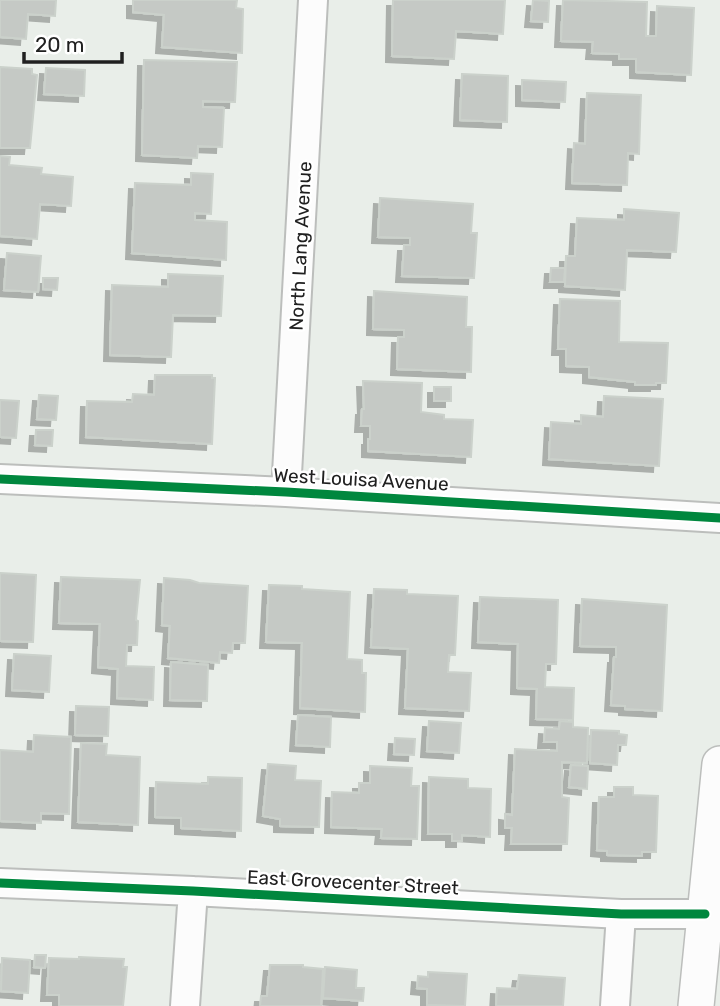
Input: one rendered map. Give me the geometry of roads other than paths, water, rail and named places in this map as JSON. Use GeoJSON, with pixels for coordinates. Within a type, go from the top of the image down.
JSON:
{"type":"FeatureCollection","features":[{"type":"Feature","properties":{"kind":"street","name":"North Lang Avenue"},"geometry":{"type":"LineString","coordinates":[[286,492],[313,0]]}},
{"type":"Feature","properties":{"kind":"street","name":"West Louisa Avenue"},"geometry":{"type":"LineString","coordinates":[[0,479],[286,492],[720,518]]}},
{"type":"Feature","properties":{"kind":"street"},"geometry":{"type":"LineString","coordinates":[[696,1006],[720,764]]}},
{"type":"Feature","properties":{"kind":"street","name":"East Grovecenter Street"},"geometry":{"type":"LineString","coordinates":[[0,883],[621,914],[705,914]]}},
{"type":"Feature","properties":{"kind":"street"},"geometry":{"type":"LineString","coordinates":[[185,1006],[193,891]]}},
{"type":"Feature","properties":{"kind":"street"},"geometry":{"type":"LineString","coordinates":[[615,1006],[621,914]]}}]}
